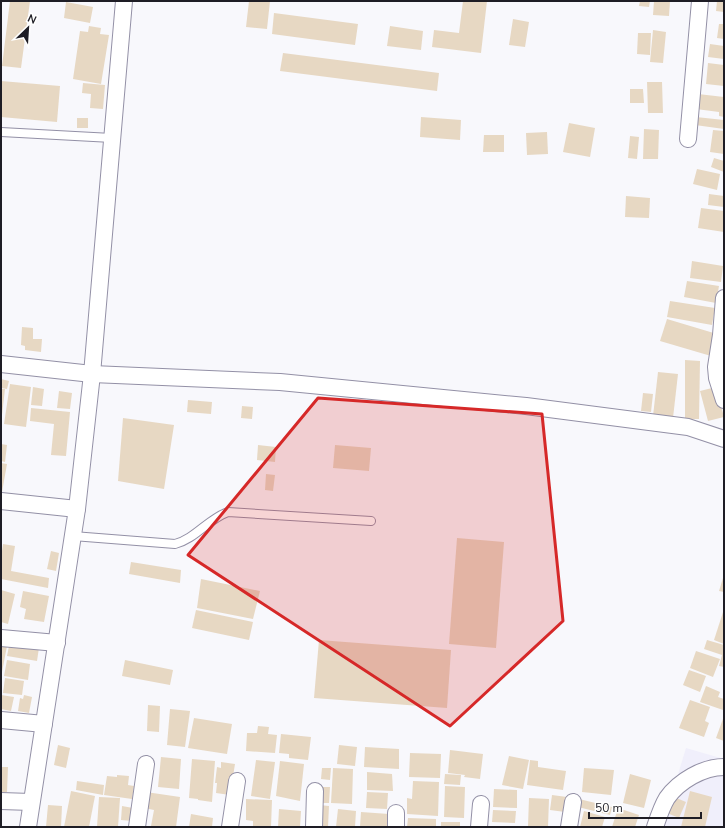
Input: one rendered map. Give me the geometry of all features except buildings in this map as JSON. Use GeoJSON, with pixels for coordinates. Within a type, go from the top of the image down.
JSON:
{"type":"FeatureCollection","features":[{"type":"Feature","properties":{"kind":"street"},"geometry":{"type":"LineString","coordinates":[[28,827],[77,509],[92,374],[124,1]]}},
{"type":"Feature","properties":{"kind":"street"},"geometry":{"type":"LineString","coordinates":[[688,139],[700,1]]}},
{"type":"Feature","properties":{"kind":"street"},"geometry":{"type":"LineString","coordinates":[[724,298],[721,335],[716,367],[717,378],[724,400]]}},
{"type":"Feature","properties":{"kind":"street"},"geometry":{"type":"LineString","coordinates":[[1,364],[92,374],[280,382],[526,406],[688,427],[724,439]]}},
{"type":"Feature","properties":{"kind":"street"},"geometry":{"type":"LineString","coordinates":[[1,502],[77,509]]}},
{"type":"Feature","properties":{"kind":"street"},"geometry":{"type":"LineString","coordinates":[[1,638],[57,644]]}},
{"type":"Feature","properties":{"kind":"street"},"geometry":{"type":"LineString","coordinates":[[1,720],[44,724]]}},
{"type":"Feature","properties":{"kind":"street"},"geometry":{"type":"LineString","coordinates":[[137,827],[146,764]]}},
{"type":"Feature","properties":{"kind":"street"},"geometry":{"type":"LineString","coordinates":[[655,827],[668,798],[677,787],[688,778],[707,770],[724,767]]}},
{"type":"Feature","properties":{"kind":"street"},"geometry":{"type":"LineString","coordinates":[[230,827],[237,781]]}},
{"type":"Feature","properties":{"kind":"street"},"geometry":{"type":"LineString","coordinates":[[314,827],[315,791]]}},
{"type":"Feature","properties":{"kind":"street"},"geometry":{"type":"LineString","coordinates":[[1,801],[31,802]]}},
{"type":"Feature","properties":{"kind":"street"},"geometry":{"type":"LineString","coordinates":[[569,827],[573,802]]}},
{"type":"Feature","properties":{"kind":"street"},"geometry":{"type":"LineString","coordinates":[[479,827],[481,804]]}},
{"type":"Feature","properties":{"kind":"lane"},"geometry":{"type":"LineString","coordinates":[[1,132],[112,138]]}},
{"type":"Feature","properties":{"kind":"lane"},"geometry":{"type":"LineString","coordinates":[[73,536],[175,544],[184,542],[218,516],[228,512],[371,521]]}},
{"type":"Feature","properties":{"kind":"highlighted area"},"geometry":{"type":"Polygon","coordinates":[[[318,398],[542,414],[563,621],[450,726],[188,555],[318,398]]]}},
{"type":"Feature","properties":{"kind":"shaded area"},"geometry":{"type":"Polygon","coordinates":[[[686,748],[724,759],[724,827],[662,827],[686,748]]]}}]}
